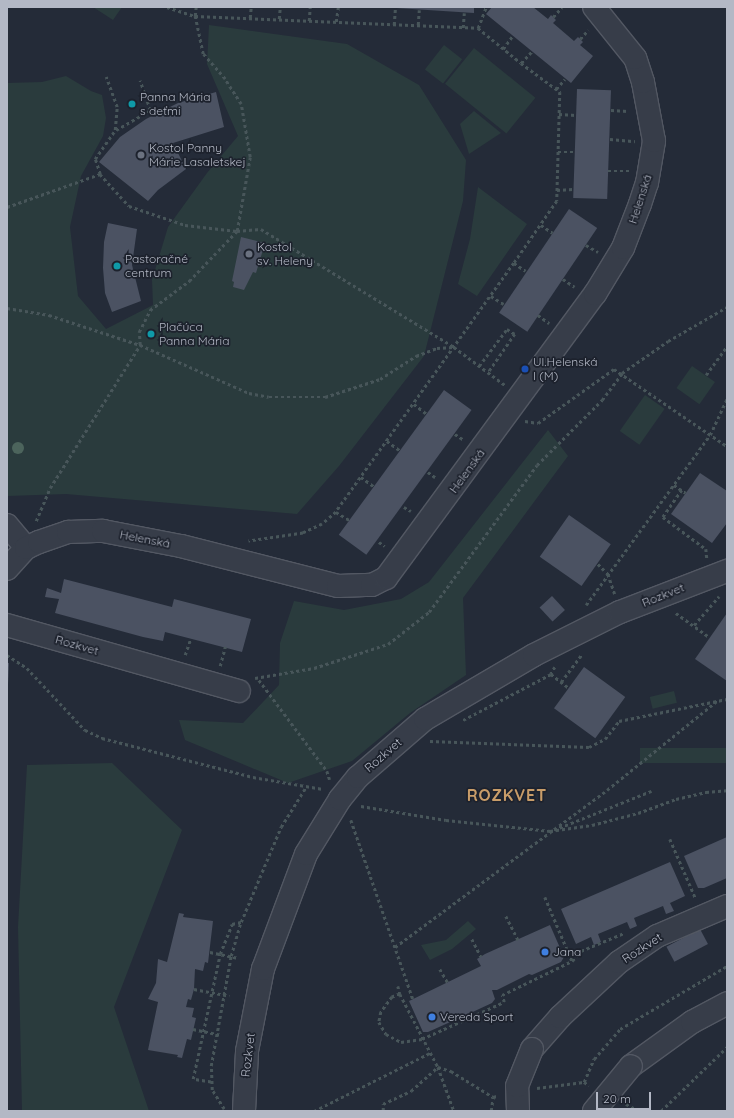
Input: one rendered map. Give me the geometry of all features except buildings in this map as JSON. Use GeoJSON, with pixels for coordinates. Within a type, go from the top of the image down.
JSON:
{"type":"FeatureCollection","features":[{"type":"Feature","properties":{"kind":"street","name":"Helenská"},"geometry":{"type":"LineString","coordinates":[[7,569],[26,548],[68,532],[103,531],[181,546],[338,586],[372,585],[386,578],[397,566],[510,411],[612,268],[623,248],[650,171],[654,141],[640,70],[626,46],[594,7]]}},
{"type":"Feature","properties":{"kind":"street"},"geometry":{"type":"LineString","coordinates":[[7,525],[26,548]]}},
{"type":"Feature","properties":{"kind":"street","name":"Rozkvet"},"geometry":{"type":"LineString","coordinates":[[244,1111],[246,1051],[263,969],[306,854],[340,799],[358,777],[425,719],[480,686],[586,628],[620,612],[727,571]]}},
{"type":"Feature","properties":{"kind":"street","name":"Rozkvet"},"geometry":{"type":"LineString","coordinates":[[7,625],[239,691]]}},
{"type":"Feature","properties":{"kind":"street","name":"Rozkvet"},"geometry":{"type":"LineString","coordinates":[[518,1111],[517,1086],[532,1049],[560,1017],[619,962],[657,936],[727,906]]}},
{"type":"Feature","properties":{"kind":"street"},"geometry":{"type":"LineString","coordinates":[[594,1111],[631,1066],[692,1022],[727,1003]]}},
{"type":"Feature","properties":{"kind":"path"},"geometry":{"type":"LineString","coordinates":[[167,7],[195,16],[478,28],[520,63],[560,92],[557,201],[491,296],[336,512],[322,524],[303,533],[241,542]]}},
{"type":"Feature","properties":{"kind":"path"},"geometry":{"type":"LineString","coordinates":[[41,524],[34,526],[50,488],[140,345],[139,332],[150,310],[189,281],[237,231],[250,157],[241,104],[225,79],[203,54],[195,16],[196,7]]}},
{"type":"Feature","properties":{"kind":"path"},"geometry":{"type":"LineString","coordinates":[[250,18],[251,7]]}},
{"type":"Feature","properties":{"kind":"path"},"geometry":{"type":"LineString","coordinates":[[279,19],[280,7]]}},
{"type":"Feature","properties":{"kind":"path"},"geometry":{"type":"LineString","coordinates":[[309,21],[310,7]]}},
{"type":"Feature","properties":{"kind":"path"},"geometry":{"type":"LineString","coordinates":[[336,22],[338,7]]}},
{"type":"Feature","properties":{"kind":"path"},"geometry":{"type":"LineString","coordinates":[[478,28],[486,7]]}},
{"type":"Feature","properties":{"kind":"path"},"geometry":{"type":"LineString","coordinates":[[554,17],[562,7]]}},
{"type":"Feature","properties":{"kind":"path"},"geometry":{"type":"LineString","coordinates":[[394,25],[395,9]]}},
{"type":"Feature","properties":{"kind":"path"},"geometry":{"type":"LineString","coordinates":[[418,25],[419,10]]}},
{"type":"Feature","properties":{"kind":"path"},"geometry":{"type":"LineString","coordinates":[[463,28],[464,13]]}},
{"type":"Feature","properties":{"kind":"path"},"geometry":{"type":"LineString","coordinates":[[503,49],[513,36]]}},
{"type":"Feature","properties":{"kind":"path"},"geometry":{"type":"LineString","coordinates":[[520,63],[532,51]]}},
{"type":"Feature","properties":{"kind":"path"},"geometry":{"type":"LineString","coordinates":[[106,77],[117,108],[115,130]]}},
{"type":"Feature","properties":{"kind":"path"},"geometry":{"type":"LineString","coordinates":[[556,89],[566,79]]}},
{"type":"Feature","properties":{"kind":"path"},"geometry":{"type":"LineString","coordinates":[[140,81],[150,110],[115,130],[95,159],[100,174],[129,206],[185,225],[237,231],[260,229],[454,347],[510,389]]}},
{"type":"Feature","properties":{"kind":"path"},"geometry":{"type":"LineString","coordinates":[[611,110],[630,111]]}},
{"type":"Feature","properties":{"kind":"path"},"geometry":{"type":"LineString","coordinates":[[559,114],[576,114]]}},
{"type":"Feature","properties":{"kind":"path"},"geometry":{"type":"LineString","coordinates":[[610,139],[639,141]]}},
{"type":"Feature","properties":{"kind":"path"},"geometry":{"type":"LineString","coordinates":[[558,152],[574,152]]}},
{"type":"Feature","properties":{"kind":"path"},"geometry":{"type":"LineString","coordinates":[[608,171],[637,170]]}},
{"type":"Feature","properties":{"kind":"path"},"geometry":{"type":"LineString","coordinates":[[7,207],[100,174]]}},
{"type":"Feature","properties":{"kind":"path"},"geometry":{"type":"LineString","coordinates":[[557,190],[573,189]]}},
{"type":"Feature","properties":{"kind":"path"},"geometry":{"type":"LineString","coordinates":[[541,225],[552,232]]}},
{"type":"Feature","properties":{"kind":"path"},"geometry":{"type":"LineString","coordinates":[[586,244],[603,255]]}},
{"type":"Feature","properties":{"kind":"path"},"geometry":{"type":"LineString","coordinates":[[514,263],[526,271]]}},
{"type":"Feature","properties":{"kind":"path"},"geometry":{"type":"LineString","coordinates":[[562,279],[579,290]]}},
{"type":"Feature","properties":{"kind":"path"},"geometry":{"type":"LineString","coordinates":[[491,296],[504,304]]}},
{"type":"Feature","properties":{"kind":"path"},"geometry":{"type":"LineString","coordinates":[[7,308],[49,315],[140,345],[249,393],[269,397],[295,399],[325,397],[380,379],[416,356],[437,348],[454,347]]}},
{"type":"Feature","properties":{"kind":"path"},"geometry":{"type":"LineString","coordinates":[[538,315],[554,327]]}},
{"type":"Feature","properties":{"kind":"path"},"geometry":{"type":"LineString","coordinates":[[479,366],[507,329],[515,334],[488,373]]}},
{"type":"Feature","properties":{"kind":"path"},"geometry":{"type":"LineString","coordinates":[[706,375],[727,346]]}},
{"type":"Feature","properties":{"kind":"path"},"geometry":{"type":"LineString","coordinates":[[510,411],[527,423],[538,423],[614,369],[727,446]]}},
{"type":"Feature","properties":{"kind":"path"},"geometry":{"type":"LineString","coordinates":[[561,682],[591,641],[580,614],[710,435],[727,399]]}},
{"type":"Feature","properties":{"kind":"path"},"geometry":{"type":"LineString","coordinates":[[414,404],[427,414]]}},
{"type":"Feature","properties":{"kind":"path"},"geometry":{"type":"LineString","coordinates":[[387,441],[401,450]]}},
{"type":"Feature","properties":{"kind":"path"},"geometry":{"type":"LineString","coordinates":[[361,477],[376,487]]}},
{"type":"Feature","properties":{"kind":"path"},"geometry":{"type":"LineString","coordinates":[[674,485],[686,493]]}},
{"type":"Feature","properties":{"kind":"path"},"geometry":{"type":"LineString","coordinates":[[682,490],[663,517],[706,549]]}},
{"type":"Feature","properties":{"kind":"path"},"geometry":{"type":"LineString","coordinates":[[336,512],[351,521]]}},
{"type":"Feature","properties":{"kind":"path"},"geometry":{"type":"LineString","coordinates":[[598,564],[608,574],[620,612]]}},
{"type":"Feature","properties":{"kind":"path"},"geometry":{"type":"LineString","coordinates":[[694,625],[719,596]]}},
{"type":"Feature","properties":{"kind":"path"},"geometry":{"type":"LineString","coordinates":[[675,612],[710,637]]}},
{"type":"Feature","properties":{"kind":"path"},"geometry":{"type":"LineString","coordinates":[[184,659],[190,638]]}},
{"type":"Feature","properties":{"kind":"path"},"geometry":{"type":"LineString","coordinates":[[220,668],[225,647]]}},
{"type":"Feature","properties":{"kind":"path"},"geometry":{"type":"LineString","coordinates":[[7,655],[27,668],[84,730],[102,738],[245,775],[306,787],[327,789]]}},
{"type":"Feature","properties":{"kind":"path"},"geometry":{"type":"LineString","coordinates":[[460,721],[467,720],[551,674]]}},
{"type":"Feature","properties":{"kind":"path"},"geometry":{"type":"LineString","coordinates":[[259,680],[327,771]]}},
{"type":"Feature","properties":{"kind":"path"},"geometry":{"type":"LineString","coordinates":[[428,741],[589,747],[605,739],[620,721],[727,698]]}},
{"type":"Feature","properties":{"kind":"path"},"geometry":{"type":"LineString","coordinates":[[395,947],[607,790],[718,700]]}},
{"type":"Feature","properties":{"kind":"path"},"geometry":{"type":"LineString","coordinates":[[225,1111],[212,1090],[211,1082],[215,1034],[231,956],[241,922],[281,827],[306,787]]}},
{"type":"Feature","properties":{"kind":"path"},"geometry":{"type":"LineString","coordinates":[[354,805],[446,820],[550,831],[592,825],[638,813],[676,799],[706,792],[727,790]]}},
{"type":"Feature","properties":{"kind":"path"},"geometry":{"type":"LineString","coordinates":[[550,831],[651,791]]}},
{"type":"Feature","properties":{"kind":"path"},"geometry":{"type":"LineString","coordinates":[[350,817],[413,999]]}},
{"type":"Feature","properties":{"kind":"path"},"geometry":{"type":"LineString","coordinates":[[670,839],[697,901]]}},
{"type":"Feature","properties":{"kind":"path"},"geometry":{"type":"LineString","coordinates":[[545,897],[572,961]]}},
{"type":"Feature","properties":{"kind":"path"},"geometry":{"type":"LineString","coordinates":[[690,904],[703,898]]}},
{"type":"Feature","properties":{"kind":"path"},"geometry":{"type":"LineString","coordinates":[[506,916],[518,940]]}},
{"type":"Feature","properties":{"kind":"path"},"geometry":{"type":"LineString","coordinates":[[211,1082],[193,1079],[202,1031],[220,954],[232,924],[241,922]]}},
{"type":"Feature","properties":{"kind":"path"},"geometry":{"type":"LineString","coordinates":[[400,994],[392,997],[381,1012],[379,1022],[386,1034],[401,1042],[422,1039],[504,1002],[502,996],[572,961],[581,951],[632,929]]}},
{"type":"Feature","properties":{"kind":"path"},"geometry":{"type":"LineString","coordinates":[[472,939],[481,957]]}},
{"type":"Feature","properties":{"kind":"path"},"geometry":{"type":"LineString","coordinates":[[210,952],[238,958]]}},
{"type":"Feature","properties":{"kind":"path"},"geometry":{"type":"LineString","coordinates":[[584,1082],[594,1059],[620,1029],[727,966]]}},
{"type":"Feature","properties":{"kind":"path"},"geometry":{"type":"LineString","coordinates":[[440,969],[448,983]]}},
{"type":"Feature","properties":{"kind":"path"},"geometry":{"type":"LineString","coordinates":[[398,986],[400,994],[422,1039],[438,1067],[454,1111]]}},
{"type":"Feature","properties":{"kind":"path"},"geometry":{"type":"LineString","coordinates":[[194,989],[229,996]]}},
{"type":"Feature","properties":{"kind":"path"},"geometry":{"type":"LineString","coordinates":[[193,1029],[221,1035]]}},
{"type":"Feature","properties":{"kind":"path"},"geometry":{"type":"LineString","coordinates":[[661,1111],[727,1047]]}},
{"type":"Feature","properties":{"kind":"path"},"geometry":{"type":"LineString","coordinates":[[314,1111],[430,1053]]}},
{"type":"Feature","properties":{"kind":"path"},"geometry":{"type":"LineString","coordinates":[[438,1067],[451,1070],[493,1097],[500,1096]]}},
{"type":"Feature","properties":{"kind":"path"},"geometry":{"type":"LineString","coordinates":[[383,1111],[383,1104],[411,1091],[438,1067]]}},
{"type":"Feature","properties":{"kind":"path"},"geometry":{"type":"LineString","coordinates":[[535,1089],[584,1082],[591,1086]]}},
{"type":"Feature","properties":{"kind":"path"},"geometry":{"type":"LineString","coordinates":[[491,1111],[493,1097]]}},
{"type":"Feature","properties":{"kind":"path"},"geometry":{"type":"LineString","coordinates":[[619,1100],[640,1111]]}},
{"type":"Feature","properties":{"kind":"shaded area"},"geometry":{"type":"Polygon","coordinates":[[[93,7],[122,7],[113,20],[93,7]]]}},
{"type":"Feature","properties":{"kind":"shaded area"},"geometry":{"type":"Polygon","coordinates":[[[209,25],[347,44],[419,85],[466,160],[463,201],[424,356],[339,466],[297,514],[66,494],[7,496],[7,83],[42,82],[66,76],[91,91],[102,95],[106,118],[103,136],[81,176],[70,227],[78,296],[106,329],[153,305],[152,280],[168,227],[207,173],[238,136],[207,64],[209,25]]]}},
{"type":"Feature","properties":{"kind":"shaded area"},"geometry":{"type":"Polygon","coordinates":[[[444,45],[462,59],[443,84],[425,69],[444,45]]]}},
{"type":"Feature","properties":{"kind":"shaded area"},"geometry":{"type":"Polygon","coordinates":[[[474,48],[535,98],[506,133],[445,84],[474,48]]]}},
{"type":"Feature","properties":{"kind":"shaded area"},"geometry":{"type":"Polygon","coordinates":[[[474,111],[501,133],[469,154],[460,124],[474,111]]]}},
{"type":"Feature","properties":{"kind":"shaded area"},"geometry":{"type":"Polygon","coordinates":[[[478,187],[527,224],[477,296],[458,284],[470,239],[478,187]]]}},
{"type":"Feature","properties":{"kind":"shaded area"},"geometry":{"type":"Polygon","coordinates":[[[692,366],[715,382],[699,404],[677,388],[692,366]]]}},
{"type":"Feature","properties":{"kind":"shaded area"},"geometry":{"type":"Polygon","coordinates":[[[645,395],[665,409],[639,445],[620,431],[645,395]]]}},
{"type":"Feature","properties":{"kind":"shaded area"},"geometry":{"type":"Polygon","coordinates":[[[548,430],[568,456],[463,598],[466,675],[410,713],[352,761],[288,783],[185,740],[179,720],[243,723],[279,685],[280,643],[294,601],[344,610],[401,599],[429,582],[548,430]]]}},
{"type":"Feature","properties":{"kind":"shaded area"},"geometry":{"type":"Polygon","coordinates":[[[674,691],[677,703],[653,709],[650,697],[674,691]]]}},
{"type":"Feature","properties":{"kind":"shaded area"},"geometry":{"type":"Polygon","coordinates":[[[640,748],[727,748],[727,763],[640,763],[640,748]]]}},
{"type":"Feature","properties":{"kind":"shaded area"},"geometry":{"type":"Polygon","coordinates":[[[112,763],[182,830],[114,1007],[149,1111],[22,1111],[18,927],[27,765],[112,763]]]}},
{"type":"Feature","properties":{"kind":"shaded area"},"geometry":{"type":"Polygon","coordinates":[[[468,921],[476,929],[452,949],[430,960],[421,945],[446,940],[468,921]]]}},
{"type":"Feature","properties":{"kind":"place","name":"Panna Mária s deťmi"},"geometry":{"type":"Point","coordinates":[132,104]}},
{"type":"Feature","properties":{"kind":"place","name":"Kostol Panny Márie Lasaletskej"},"geometry":{"type":"Point","coordinates":[141,155]}},
{"type":"Feature","properties":{"kind":"place","name":"Kostol sv. Heleny"},"geometry":{"type":"Point","coordinates":[249,254]}},
{"type":"Feature","properties":{"kind":"place","name":"Pastoračné centrum"},"geometry":{"type":"Point","coordinates":[117,266]}},
{"type":"Feature","properties":{"kind":"place","name":"Plačúca Panna Mária"},"geometry":{"type":"Point","coordinates":[151,334]}},
{"type":"Feature","properties":{"kind":"place","name":"Ul.Helenská I (M)"},"geometry":{"type":"Point","coordinates":[525,369]}},
{"type":"Feature","properties":{"kind":"place","name":"Jana"},"geometry":{"type":"Point","coordinates":[545,952]}},
{"type":"Feature","properties":{"kind":"place","name":"Vereda Sport"},"geometry":{"type":"Point","coordinates":[432,1017]}},
{"type":"Feature","properties":{"kind":"district","name":"ROZKVET"},"geometry":{"type":"Point","coordinates":[507,795]}}]}
